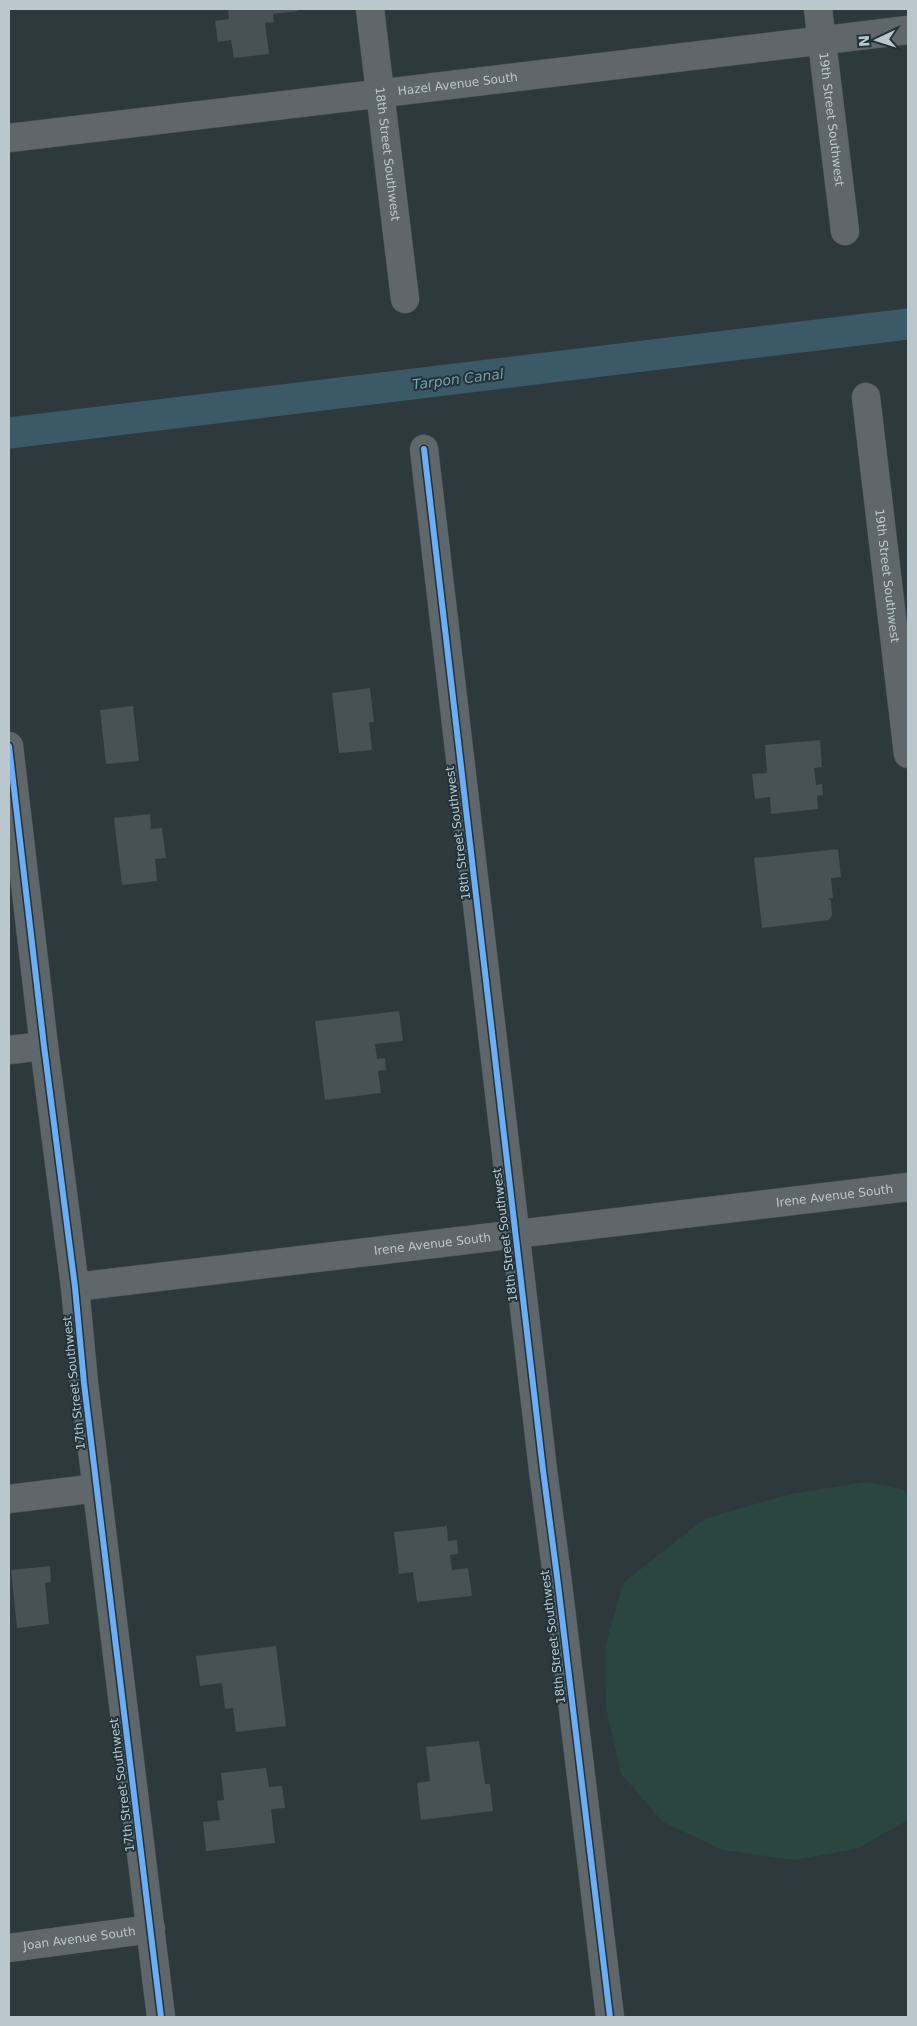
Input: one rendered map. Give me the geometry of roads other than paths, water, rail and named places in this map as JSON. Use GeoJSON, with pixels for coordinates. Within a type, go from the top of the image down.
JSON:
{"type":"FeatureCollection","features":[{"type":"Feature","properties":{"kind":"street","name":"18th Street Southwest"},"geometry":{"type":"LineString","coordinates":[[370,9],[405,299]]}},
{"type":"Feature","properties":{"kind":"street","name":"19th Street Southwest"},"geometry":{"type":"LineString","coordinates":[[818,9],[845,231]]}},
{"type":"Feature","properties":{"kind":"street","name":"Hazel Avenue South"},"geometry":{"type":"LineString","coordinates":[[9,138],[908,30]]}},
{"type":"Feature","properties":{"kind":"street","name":"19th Street Southwest"},"geometry":{"type":"LineString","coordinates":[[866,397],[908,754]]}},
{"type":"Feature","properties":{"kind":"street","name":"18th Street Southwest"},"geometry":{"type":"LineString","coordinates":[[424,450],[543,1470],[610,2017]]}},
{"type":"Feature","properties":{"kind":"street","name":"17th Street Southwest"},"geometry":{"type":"LineString","coordinates":[[9,746],[44,1046],[76,1287],[84,1383],[161,2017]]}},
{"type":"Feature","properties":{"kind":"street"},"geometry":{"type":"LineString","coordinates":[[9,1050],[44,1046]]}},
{"type":"Feature","properties":{"kind":"street","name":"Irene Avenue South"},"geometry":{"type":"LineString","coordinates":[[76,1287],[908,1187]]}},
{"type":"Feature","properties":{"kind":"street"},"geometry":{"type":"LineString","coordinates":[[9,1499],[97,1488]]}},
{"type":"Feature","properties":{"kind":"street","name":"Joan Avenue South"},"geometry":{"type":"LineString","coordinates":[[9,1948],[151,1929]]}},
{"type":"Feature","properties":{"kind":"waterway","name":"Tarpon Canal"},"geometry":{"type":"LineString","coordinates":[[9,433],[908,324]]}}]}
